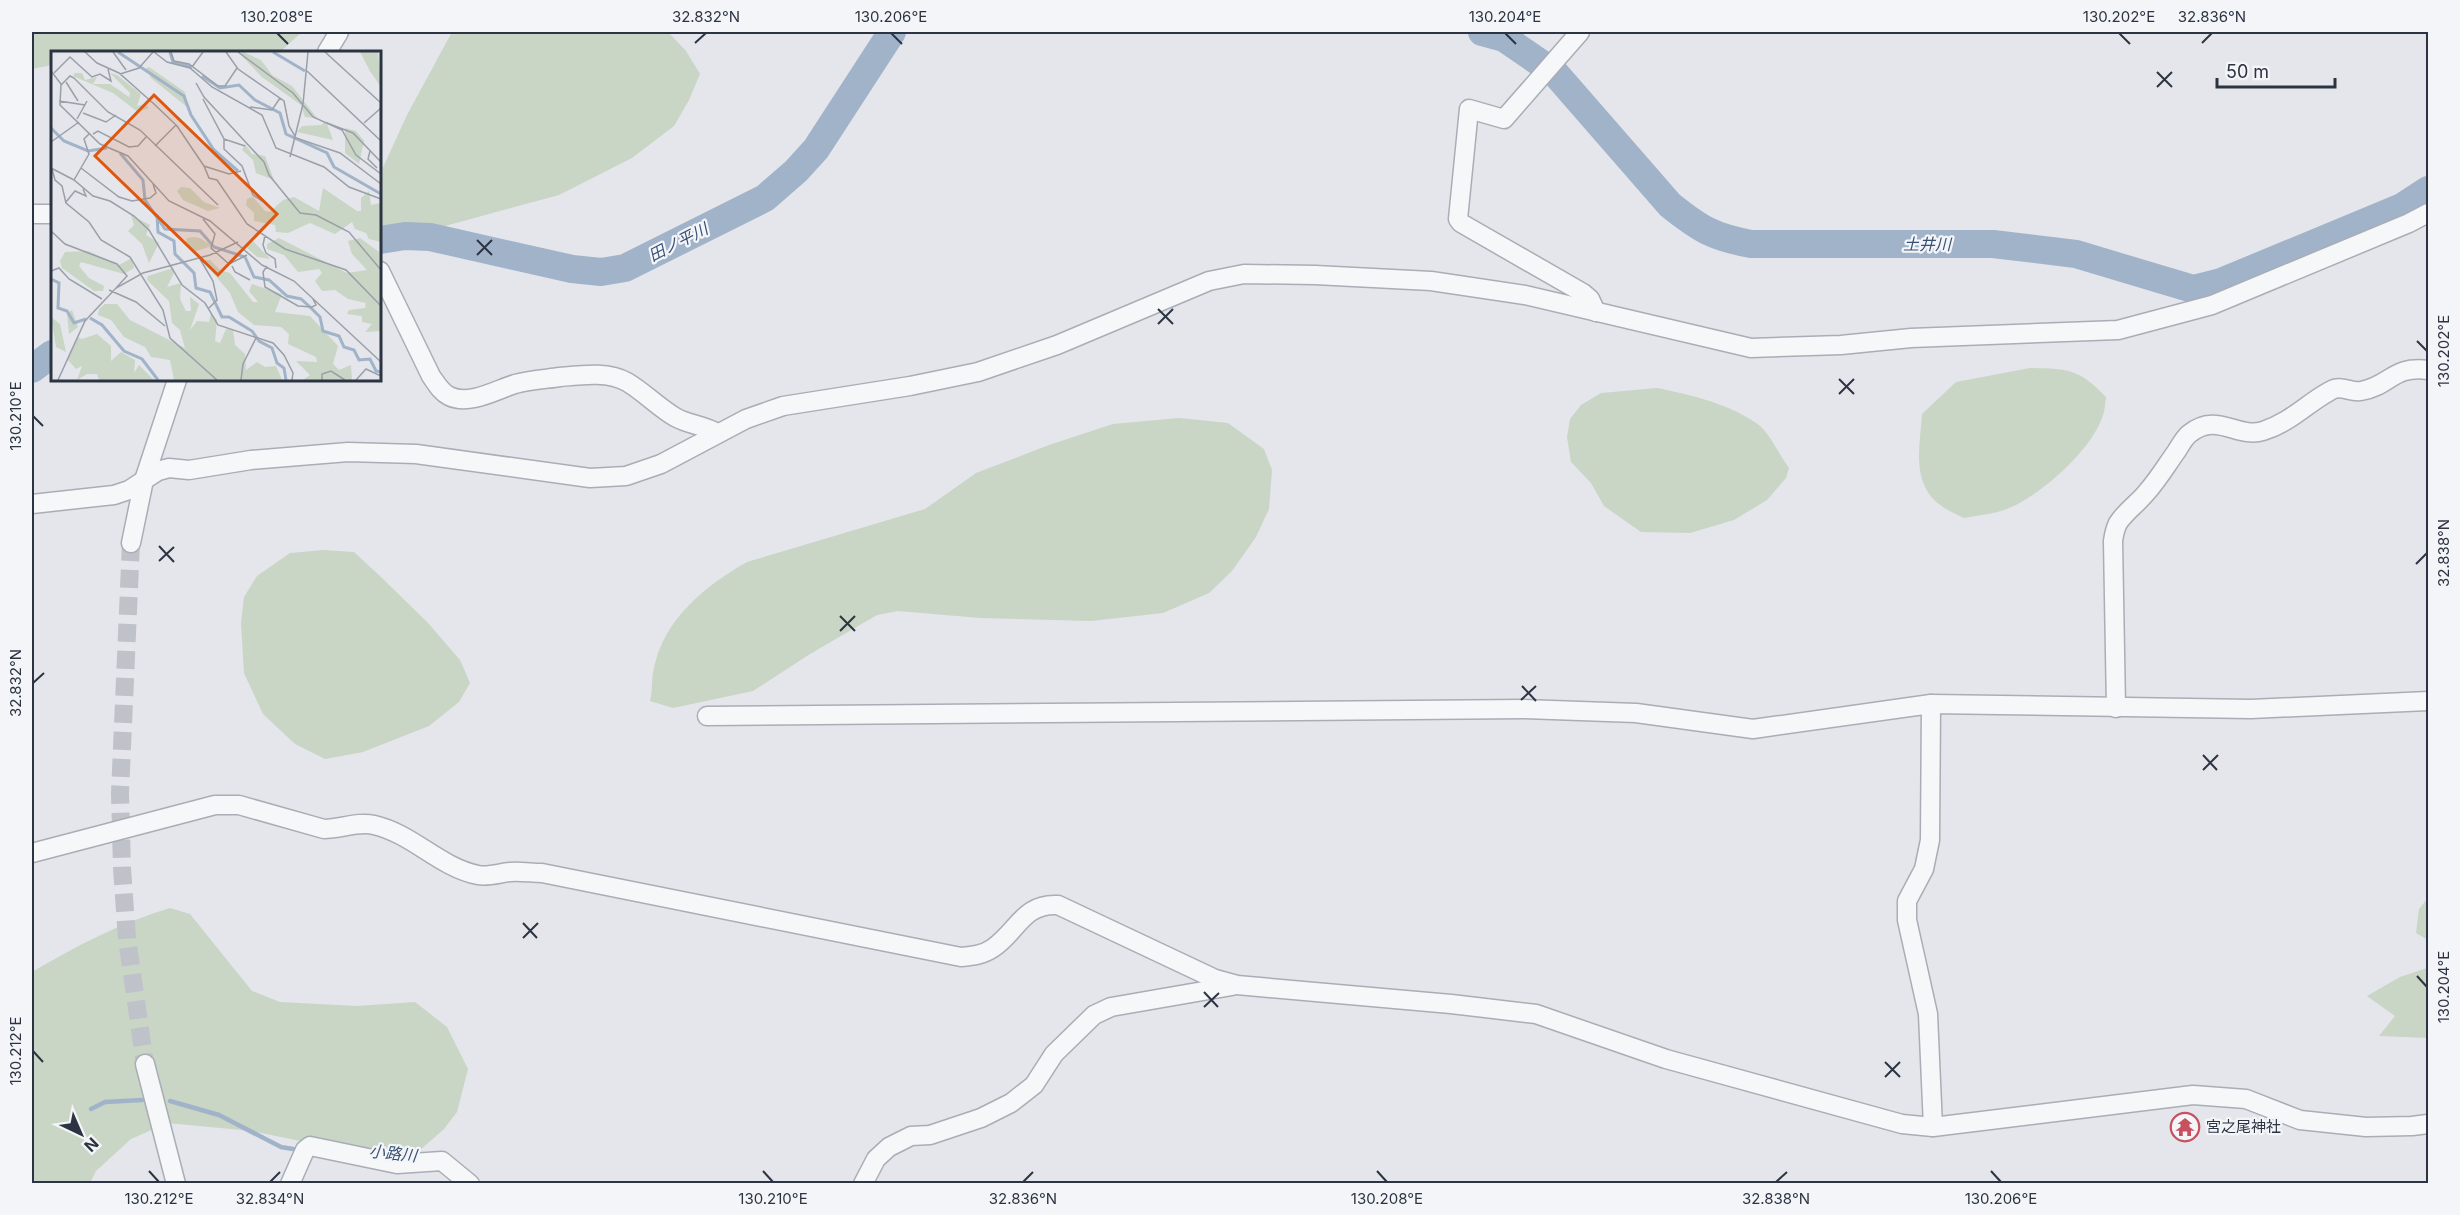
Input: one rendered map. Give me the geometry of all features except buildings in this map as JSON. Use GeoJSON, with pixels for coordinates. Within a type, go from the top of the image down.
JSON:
{"type":"FeatureCollection","features":[{"type":"Feature","properties":{"kind":"street"},"geometry":{"type":"LineString","coordinates":[[328,51],[339,32]]}},
{"type":"Feature","properties":{"kind":"street"},"geometry":{"type":"LineString","coordinates":[[1580,32],[1504,119],[1469,109],[1458,219],[1461,223],[1583,293],[1590,298],[1596,312]]}},
{"type":"Feature","properties":{"kind":"street"},"geometry":{"type":"LineString","coordinates":[[32,504],[114,495],[129,490],[158,471],[169,468],[189,470],[274,457],[348,452],[416,454],[590,478],[626,476],[661,464],[717,433],[783,406],[910,386],[978,372],[1057,345],[1209,281],[1244,274],[1431,281],[1525,295],[1751,348],[1841,345],[1911,338],[2118,330],[2212,305],[2428,213]]}},
{"type":"Feature","properties":{"kind":"street"},"geometry":{"type":"LineString","coordinates":[[32,214],[51,214]]}},
{"type":"Feature","properties":{"kind":"street"},"geometry":{"type":"LineString","coordinates":[[381,273],[431,376],[441,390],[450,396],[460,399],[480,396],[517,384],[561,377],[605,375],[628,382],[663,410],[686,423],[708,428],[717,433]]}},
{"type":"Feature","properties":{"kind":"street"},"geometry":{"type":"LineString","coordinates":[[2116,708],[2113,541],[2115,530],[2120,521],[2148,492],[2188,434],[2206,426],[2219,424],[2234,427],[2244,433],[2261,432],[2286,422],[2331,389],[2343,387],[2358,392],[2373,388],[2399,371],[2413,368],[2428,370]]}},
{"type":"Feature","properties":{"kind":"street"},"geometry":{"type":"LineString","coordinates":[[131,543],[144,480],[177,381]]}},
{"type":"Feature","properties":{"kind":"street"},"geometry":{"type":"LineString","coordinates":[[707,716],[1524,709],[1636,713],[1753,729],[1931,704],[2251,710],[2428,700]]}},
{"type":"Feature","properties":{"kind":"street"},"geometry":{"type":"LineString","coordinates":[[1931,704],[1930,840],[1924,869],[1907,901],[1907,920],[1928,1014],[1933,1127]]}},
{"type":"Feature","properties":{"kind":"street"},"geometry":{"type":"LineString","coordinates":[[32,853],[215,805],[239,805],[324,829],[337,829],[354,824],[373,824],[399,834],[456,869],[481,876],[513,872],[542,873],[961,957],[977,955],[993,948],[1029,912],[1044,904],[1058,905],[1215,979],[1237,985],[1536,1014],[1665,1059],[1902,1124],[1933,1127],[2193,1095],[2246,1099],[2300,1120],[2366,1127],[2428,1124]]}},
{"type":"Feature","properties":{"kind":"street"},"geometry":{"type":"LineString","coordinates":[[863,1184],[876,1159],[889,1147],[911,1136],[930,1135],[981,1118],[1011,1103],[1034,1085],[1054,1054],[1094,1015],[1111,1007],[1237,985]]}},
{"type":"Feature","properties":{"kind":"street"},"geometry":{"type":"LineString","coordinates":[[145,1064],[176,1184]]}},
{"type":"Feature","properties":{"kind":"street"},"geometry":{"type":"LineString","coordinates":[[290,1184],[305,1150],[310,1146],[397,1164],[442,1161],[470,1184]]}},
{"type":"Feature","properties":{"kind":"green space"},"geometry":{"type":"Polygon","coordinates":[[[32,32],[302,32],[281,51],[51,51],[51,65],[32,69],[32,32]]]}},
{"type":"Feature","properties":{"kind":"green space"},"geometry":{"type":"Polygon","coordinates":[[[452,32],[668,32],[686,51],[700,74],[674,126],[632,158],[559,195],[434,229],[381,235],[381,172],[407,115],[452,32]]]}},
{"type":"Feature","properties":{"kind":"green space"},"geometry":{"type":"Polygon","coordinates":[[[2030,368],[2063,370],[2080,375],[2106,397],[2104,413],[2089,442],[2064,469],[2036,493],[1999,512],[1964,518],[1939,504],[1924,485],[1919,462],[1922,414],[1956,382],[2030,368]]]}},
{"type":"Feature","properties":{"kind":"green space"},"geometry":{"type":"Polygon","coordinates":[[[1657,388],[1697,397],[1723,406],[1759,425],[1771,439],[1789,468],[1786,478],[1767,500],[1734,520],[1690,533],[1641,532],[1604,506],[1591,483],[1571,462],[1567,437],[1570,419],[1581,405],[1601,393],[1657,388]]]}},
{"type":"Feature","properties":{"kind":"green space"},"geometry":{"type":"Polygon","coordinates":[[[1179,418],[1228,423],[1264,449],[1272,470],[1269,509],[1256,537],[1232,571],[1209,593],[1163,613],[1091,621],[980,618],[898,611],[877,615],[753,691],[673,708],[650,701],[653,672],[659,650],[677,619],[702,593],[747,562],[925,509],[976,473],[1049,445],[1113,424],[1179,418]]]}},
{"type":"Feature","properties":{"kind":"green space"},"geometry":{"type":"Polygon","coordinates":[[[323,550],[354,552],[428,623],[460,660],[470,683],[459,702],[429,726],[363,752],[325,759],[295,744],[263,714],[244,673],[241,623],[244,597],[257,576],[290,553],[323,550]]]}},
{"type":"Feature","properties":{"kind":"green space"},"geometry":{"type":"Polygon","coordinates":[[[2428,898],[2428,940],[2416,933],[2419,909],[2428,898]]]}},
{"type":"Feature","properties":{"kind":"green space"},"geometry":{"type":"Polygon","coordinates":[[[170,908],[190,914],[252,991],[280,1002],[357,1006],[415,1002],[447,1027],[468,1069],[457,1112],[444,1129],[420,1150],[388,1159],[252,1131],[167,1123],[131,1139],[96,1171],[90,1183],[32,1183],[32,972],[99,936],[170,908]]]}},
{"type":"Feature","properties":{"kind":"green space"},"geometry":{"type":"Polygon","coordinates":[[[2428,965],[2428,1038],[2379,1036],[2395,1016],[2367,996],[2400,977],[2427,968],[2428,965]]]}},
{"type":"Feature","properties":{"kind":"waterway","name":"田ノ平川"},"geometry":{"type":"LineString","coordinates":[[381,240],[405,236],[430,237],[572,269],[601,272],[625,268],[765,198],[796,171],[816,149],[892,32]]}},
{"type":"Feature","properties":{"kind":"waterway","name":"土井川"},"geometry":{"type":"LineString","coordinates":[[1482,32],[1504,38],[1555,73],[1670,205],[1708,231],[1751,244],[1993,244],[2076,254],[2193,289],[2221,282],[2402,207],[2428,190]]}},
{"type":"Feature","properties":{"kind":"waterway","name":"田ノ平川"},"geometry":{"type":"LineString","coordinates":[[32,369],[51,355]]}},
{"type":"Feature","properties":{"kind":"waterway","name":"小路川"},"geometry":{"type":"LineString","coordinates":[[91,1109],[105,1102],[142,1100]]}},
{"type":"Feature","properties":{"kind":"waterway","name":"小路川"},"geometry":{"type":"LineString","coordinates":[[170,1101],[219,1115],[281,1147],[299,1150]]}},
{"type":"Feature","properties":{"kind":"tunnel"},"geometry":{"type":"LineString","coordinates":[[131,543],[120,793],[122,868],[127,939],[145,1064]]}},
{"type":"Feature","properties":{"kind":"place","name":"宮之尾神社"},"geometry":{"type":"Point","coordinates":[2185,1127]}}]}
